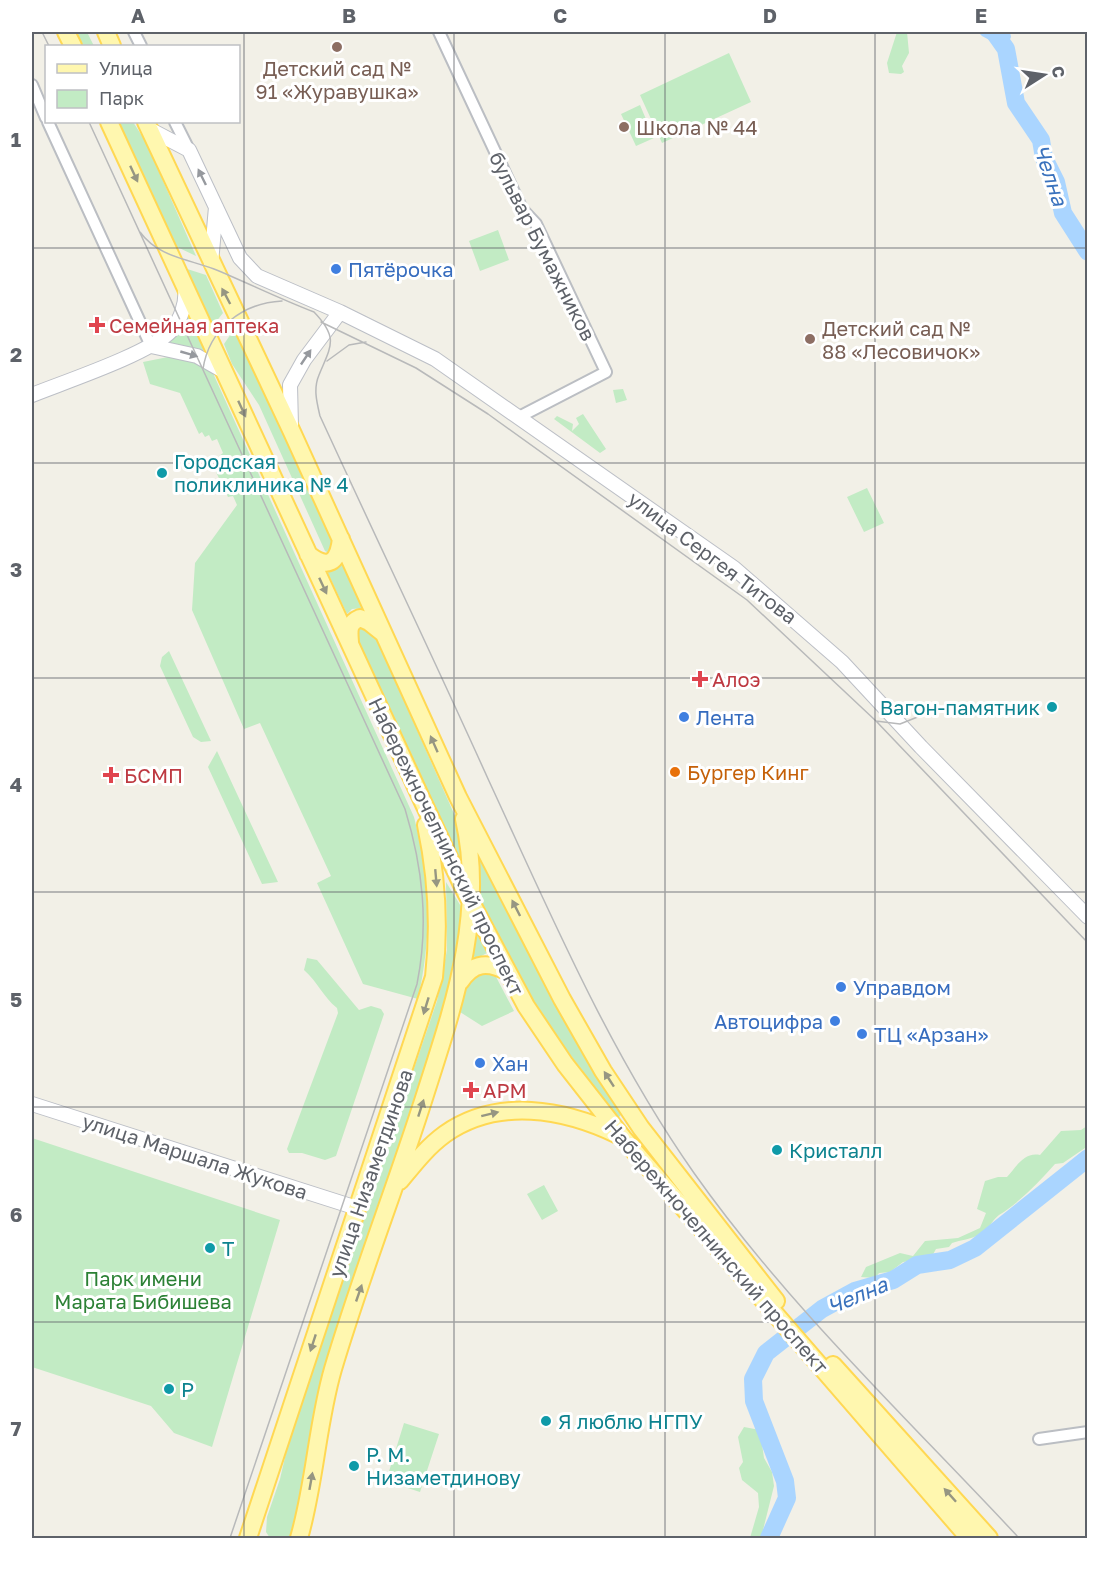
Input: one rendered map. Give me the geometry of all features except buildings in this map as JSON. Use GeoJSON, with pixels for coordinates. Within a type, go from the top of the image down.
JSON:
{"type":"FeatureCollection","features":[{"type":"Feature","properties":{"kind":"main road","name":"Набережночелнинский проспект"},"geometry":{"type":"LineString","coordinates":[[109,123],[422,800],[470,901],[539,1027],[622,1138],[842,1383],[989,1539]]}},
{"type":"Feature","properties":{"kind":"main road"},"geometry":{"type":"LineString","coordinates":[[147,125],[189,150]]}},
{"type":"Feature","properties":{"kind":"main road","name":"Набережночелнинский проспект"},"geometry":{"type":"LineString","coordinates":[[147,125],[211,265],[292,432],[458,797],[562,999],[603,1071],[652,1144],[767,1299]]}},
{"type":"Feature","properties":{"kind":"main road","name":"улица Сергея Титова"},"geometry":{"type":"LineString","coordinates":[[189,150],[240,258],[257,276],[340,312],[435,359],[708,549],[802,624],[842,662],[921,747],[1088,917]]}},
{"type":"Feature","properties":{"kind":"main road"},"geometry":{"type":"LineString","coordinates":[[211,265],[216,207]]}},
{"type":"Feature","properties":{"kind":"main road"},"geometry":{"type":"LineString","coordinates":[[32,395],[150,346],[176,324],[183,310],[185,285]]}},
{"type":"Feature","properties":{"kind":"main road"},"geometry":{"type":"LineString","coordinates":[[292,432],[290,385],[304,360],[340,312]]}},
{"type":"Feature","properties":{"kind":"main road"},"geometry":{"type":"LineString","coordinates":[[150,346],[197,356],[225,372]]}},
{"type":"Feature","properties":{"kind":"main road"},"geometry":{"type":"LineString","coordinates":[[308,554],[317,561],[327,563],[333,561],[339,555],[341,539]]}},
{"type":"Feature","properties":{"kind":"main road"},"geometry":{"type":"LineString","coordinates":[[351,646],[348,628],[353,621],[360,618],[384,634]]}},
{"type":"Feature","properties":{"kind":"main road","name":"улица Низаметдинова"},"geometry":{"type":"LineString","coordinates":[[300,1533],[332,1371],[396,1186],[460,983],[468,939],[470,901],[469,853],[458,797]]}},
{"type":"Feature","properties":{"kind":"main road","name":"улица Низаметдинова"},"geometry":{"type":"LineString","coordinates":[[248,1539],[434,977],[439,910],[434,865],[422,800]]}},
{"type":"Feature","properties":{"kind":"main road"},"geometry":{"type":"LineString","coordinates":[[460,983],[466,972],[479,965],[496,966],[508,972]]}},
{"type":"Feature","properties":{"kind":"main road","name":"улица Маршала Жукова"},"geometry":{"type":"LineString","coordinates":[[32,1104],[357,1208]]}},
{"type":"Feature","properties":{"kind":"main road"},"geometry":{"type":"LineString","coordinates":[[396,1186],[426,1150],[445,1134],[481,1116],[501,1111],[537,1110],[587,1120],[622,1138]]}},
{"type":"Feature","properties":{"kind":"main road","name":"Набережночелнинский проспект"},"geometry":{"type":"LineString","coordinates":[[842,1383],[969,1539]]}},
{"type":"Feature","properties":{"kind":"main road"},"geometry":{"type":"LineString","coordinates":[[257,1512],[261,1539]]}},
{"type":"Feature","properties":{"kind":"street","name":"бульвар Бумажников"},"geometry":{"type":"LineString","coordinates":[[439,32],[522,209],[536,224],[606,372],[519,417]]}},
{"type":"Feature","properties":{"kind":"street"},"geometry":{"type":"LineString","coordinates":[[32,85],[45,115]]}},
{"type":"Feature","properties":{"kind":"street"},"geometry":{"type":"LineString","coordinates":[[48,123],[150,346]]}},
{"type":"Feature","properties":{"kind":"street"},"geometry":{"type":"LineString","coordinates":[[176,123],[189,150]]}},
{"type":"Feature","properties":{"kind":"street"},"geometry":{"type":"LineString","coordinates":[[1039,1439],[1088,1432]]}},
{"type":"Feature","properties":{"kind":"green space"},"geometry":{"type":"Polygon","coordinates":[[[74,32],[87,32],[94,45],[80,45],[74,32]]]}},
{"type":"Feature","properties":{"kind":"green space"},"geometry":{"type":"Polygon","coordinates":[[[897,32],[907,32],[909,53],[902,66],[904,72],[901,74],[889,73],[887,63],[897,32]]]}},
{"type":"Feature","properties":{"kind":"green space"},"geometry":{"type":"Polygon","coordinates":[[[729,53],[751,102],[662,143],[640,95],[729,53]]]}},
{"type":"Feature","properties":{"kind":"green space"},"geometry":{"type":"Polygon","coordinates":[[[640,105],[654,138],[636,146],[621,114],[640,105]]]}},
{"type":"Feature","properties":{"kind":"green space"},"geometry":{"type":"Polygon","coordinates":[[[116,123],[134,123],[146,142],[196,256],[173,245],[116,123]]]}},
{"type":"Feature","properties":{"kind":"green space"},"geometry":{"type":"Polygon","coordinates":[[[498,230],[509,260],[480,271],[469,241],[498,230]]]}},
{"type":"Feature","properties":{"kind":"green space"},"geometry":{"type":"Polygon","coordinates":[[[184,268],[206,275],[223,313],[211,328],[184,268]]]}},
{"type":"Feature","properties":{"kind":"green space"},"geometry":{"type":"Polygon","coordinates":[[[188,311],[204,348],[202,353],[169,344],[184,323],[188,311]]]}},
{"type":"Feature","properties":{"kind":"green space"},"geometry":{"type":"Polygon","coordinates":[[[235,328],[336,548],[331,554],[325,551],[259,405],[232,364],[224,344],[235,328]]]}},
{"type":"Feature","properties":{"kind":"green space"},"geometry":{"type":"Polygon","coordinates":[[[168,357],[198,363],[212,371],[414,817],[424,864],[428,908],[426,952],[418,999],[363,984],[317,883],[331,876],[260,723],[244,729],[192,610],[195,563],[237,505],[233,496],[228,497],[216,472],[219,470],[217,464],[221,462],[219,456],[223,453],[217,439],[212,441],[209,435],[205,437],[202,432],[199,434],[180,393],[150,384],[143,362],[168,357]]]}},
{"type":"Feature","properties":{"kind":"green space"},"geometry":{"type":"Polygon","coordinates":[[[623,389],[627,400],[616,403],[613,390],[623,389]]]}},
{"type":"Feature","properties":{"kind":"green space"},"geometry":{"type":"Polygon","coordinates":[[[583,414],[606,449],[600,453],[554,419],[557,416],[573,424],[572,431],[579,424],[576,418],[583,414]]]}},
{"type":"Feature","properties":{"kind":"green space"},"geometry":{"type":"Polygon","coordinates":[[[867,488],[884,523],[864,532],[847,497],[867,488]]]}},
{"type":"Feature","properties":{"kind":"green space"},"geometry":{"type":"Polygon","coordinates":[[[341,559],[364,608],[352,609],[347,614],[325,567],[341,559]]]}},
{"type":"Feature","properties":{"kind":"green space"},"geometry":{"type":"Polygon","coordinates":[[[361,627],[372,628],[455,816],[466,876],[355,634],[361,627]]]}},
{"type":"Feature","properties":{"kind":"green space"},"geometry":{"type":"Polygon","coordinates":[[[169,651],[211,741],[201,742],[193,737],[160,666],[162,657],[169,651]]]}},
{"type":"Feature","properties":{"kind":"green space"},"geometry":{"type":"Polygon","coordinates":[[[217,751],[278,882],[262,884],[208,767],[217,751]]]}},
{"type":"Feature","properties":{"kind":"green space"},"geometry":{"type":"Polygon","coordinates":[[[475,839],[587,1057],[621,1115],[618,1118],[535,1008],[479,906],[475,839]]]}},
{"type":"Feature","properties":{"kind":"green space"},"geometry":{"type":"Polygon","coordinates":[[[446,882],[465,913],[454,984],[329,1359],[292,1538],[270,1538],[266,1532],[267,1517],[280,1479],[292,1427],[437,1001],[447,950],[446,882]]]}},
{"type":"Feature","properties":{"kind":"green space"},"geometry":{"type":"Polygon","coordinates":[[[476,933],[487,953],[470,962],[476,933]]]}},
{"type":"Feature","properties":{"kind":"green space"},"geometry":{"type":"Polygon","coordinates":[[[307,958],[317,960],[359,1010],[371,1006],[381,1009],[384,1014],[336,1156],[325,1160],[302,1153],[289,1153],[287,1149],[338,1013],[337,1008],[304,970],[307,958]]]}},
{"type":"Feature","properties":{"kind":"green space"},"geometry":{"type":"Polygon","coordinates":[[[476,971],[494,973],[514,1011],[482,1026],[460,1012],[468,980],[476,971]]]}},
{"type":"Feature","properties":{"kind":"green space"},"geometry":{"type":"Polygon","coordinates":[[[1087,1126],[1085,1148],[1063,1163],[1055,1164],[1028,1192],[996,1217],[982,1233],[973,1238],[952,1243],[949,1247],[936,1249],[931,1258],[903,1262],[890,1272],[879,1273],[875,1278],[861,1277],[866,1267],[900,1253],[913,1256],[925,1241],[958,1238],[980,1228],[986,1213],[977,1209],[985,1181],[1007,1177],[1025,1158],[1040,1155],[1061,1131],[1081,1130],[1087,1126]]]}},
{"type":"Feature","properties":{"kind":"green space","name":"Парк имени Марата Бибишева"},"geometry":{"type":"Polygon","coordinates":[[[32,1138],[280,1220],[212,1447],[174,1433],[151,1406],[32,1367],[32,1138]]]}},
{"type":"Feature","properties":{"kind":"green space"},"geometry":{"type":"Polygon","coordinates":[[[544,1185],[558,1211],[542,1220],[527,1194],[544,1185]]]}},
{"type":"Feature","properties":{"kind":"green space"},"geometry":{"type":"Polygon","coordinates":[[[404,1423],[439,1434],[420,1492],[386,1481],[404,1423]]]}},
{"type":"Feature","properties":{"kind":"green space"},"geometry":{"type":"Polygon","coordinates":[[[744,1427],[760,1430],[764,1458],[772,1472],[774,1486],[761,1538],[750,1538],[759,1507],[758,1493],[742,1480],[739,1468],[743,1462],[738,1437],[744,1427]]]}},
{"type":"Feature","properties":{"kind":"water"},"geometry":{"type":"Polygon","coordinates":[[[978,32],[1010,32],[1011,37],[1006,49],[978,32]]]}},
{"type":"Feature","properties":{"kind":"waterway","name":"Челна"},"geometry":{"type":"LineString","coordinates":[[994,32],[1006,49],[1016,103],[1041,140],[1044,158],[1056,182],[1063,213],[1088,252]]}},
{"type":"Feature","properties":{"kind":"waterway","name":"Челна"},"geometry":{"type":"LineString","coordinates":[[769,1538],[787,1498],[785,1481],[754,1401],[753,1379],[766,1353],[822,1309],[855,1291],[893,1280],[917,1265],[950,1260],[975,1248],[1088,1158]]}},
{"type":"Feature","properties":{"kind":"tram line"},"geometry":{"type":"LineString","coordinates":[[42,32],[48,45]]}},
{"type":"Feature","properties":{"kind":"tram line"},"geometry":{"type":"LineString","coordinates":[[89,123],[405,809],[420,874],[423,940],[417,984],[230,1538]]}},
{"type":"Feature","properties":{"kind":"tram line"},"geometry":{"type":"LineString","coordinates":[[140,232],[164,252],[214,269],[314,312],[322,321],[330,336],[330,342],[316,385],[320,416],[559,932],[635,1080],[694,1173],[769,1269],[850,1361],[1019,1538]]}},
{"type":"Feature","properties":{"kind":"tram line"},"geometry":{"type":"LineString","coordinates":[[203,369],[212,342],[230,321],[254,307],[282,301]]}},
{"type":"Feature","properties":{"kind":"tram line"},"geometry":{"type":"LineString","coordinates":[[321,322],[416,368],[488,414],[747,600],[876,721],[1088,943]]}},
{"type":"Feature","properties":{"kind":"tram line"},"geometry":{"type":"LineString","coordinates":[[327,361],[349,345],[366,342]]}},
{"type":"Feature","properties":{"kind":"tram line"},"geometry":{"type":"LineString","coordinates":[[876,721],[900,724],[920,716]]}},
{"type":"Feature","properties":{"kind":"place","name":"Детский сад № 91 «Журавушка»"},"geometry":{"type":"Point","coordinates":[337,47]}},
{"type":"Feature","properties":{"kind":"place","name":"Школа № 44"},"geometry":{"type":"Point","coordinates":[624,127]}},
{"type":"Feature","properties":{"kind":"place","name":"Пятёрочка"},"geometry":{"type":"Point","coordinates":[336,269]}},
{"type":"Feature","properties":{"kind":"place","name":"Семейная аптека"},"geometry":{"type":"Point","coordinates":[97,325]}},
{"type":"Feature","properties":{"kind":"place","name":"Детский сад № 88 «Лесовичок»"},"geometry":{"type":"Point","coordinates":[810,339]}},
{"type":"Feature","properties":{"kind":"place","name":"Городская поликлиника № 4"},"geometry":{"type":"Point","coordinates":[162,473]}},
{"type":"Feature","properties":{"kind":"place","name":"Алоэ"},"geometry":{"type":"Point","coordinates":[700,679]}},
{"type":"Feature","properties":{"kind":"place","name":"Вагон-памятник"},"geometry":{"type":"Point","coordinates":[1052,707]}},
{"type":"Feature","properties":{"kind":"place","name":"Лента"},"geometry":{"type":"Point","coordinates":[684,717]}},
{"type":"Feature","properties":{"kind":"place","name":"Бургер Кинг"},"geometry":{"type":"Point","coordinates":[675,772]}},
{"type":"Feature","properties":{"kind":"place","name":"БСМП"},"geometry":{"type":"Point","coordinates":[111,775]}},
{"type":"Feature","properties":{"kind":"place","name":"Управдом"},"geometry":{"type":"Point","coordinates":[841,987]}},
{"type":"Feature","properties":{"kind":"place","name":"Автоцифра"},"geometry":{"type":"Point","coordinates":[835,1021]}},
{"type":"Feature","properties":{"kind":"place","name":"ТЦ «Арзан»"},"geometry":{"type":"Point","coordinates":[862,1034]}},
{"type":"Feature","properties":{"kind":"place","name":"Хан"},"geometry":{"type":"Point","coordinates":[480,1063]}},
{"type":"Feature","properties":{"kind":"place","name":"АРМ"},"geometry":{"type":"Point","coordinates":[471,1090]}},
{"type":"Feature","properties":{"kind":"place","name":"Кристалл"},"geometry":{"type":"Point","coordinates":[777,1150]}},
{"type":"Feature","properties":{"kind":"place","name":"Т"},"geometry":{"type":"Point","coordinates":[210,1248]}},
{"type":"Feature","properties":{"kind":"place","name":"Р"},"geometry":{"type":"Point","coordinates":[169,1389]}},
{"type":"Feature","properties":{"kind":"place","name":"Я люблю НГПУ"},"geometry":{"type":"Point","coordinates":[546,1421]}},
{"type":"Feature","properties":{"kind":"place","name":"Р. М. Низаметдинову"},"geometry":{"type":"Point","coordinates":[354,1466]}}]}
